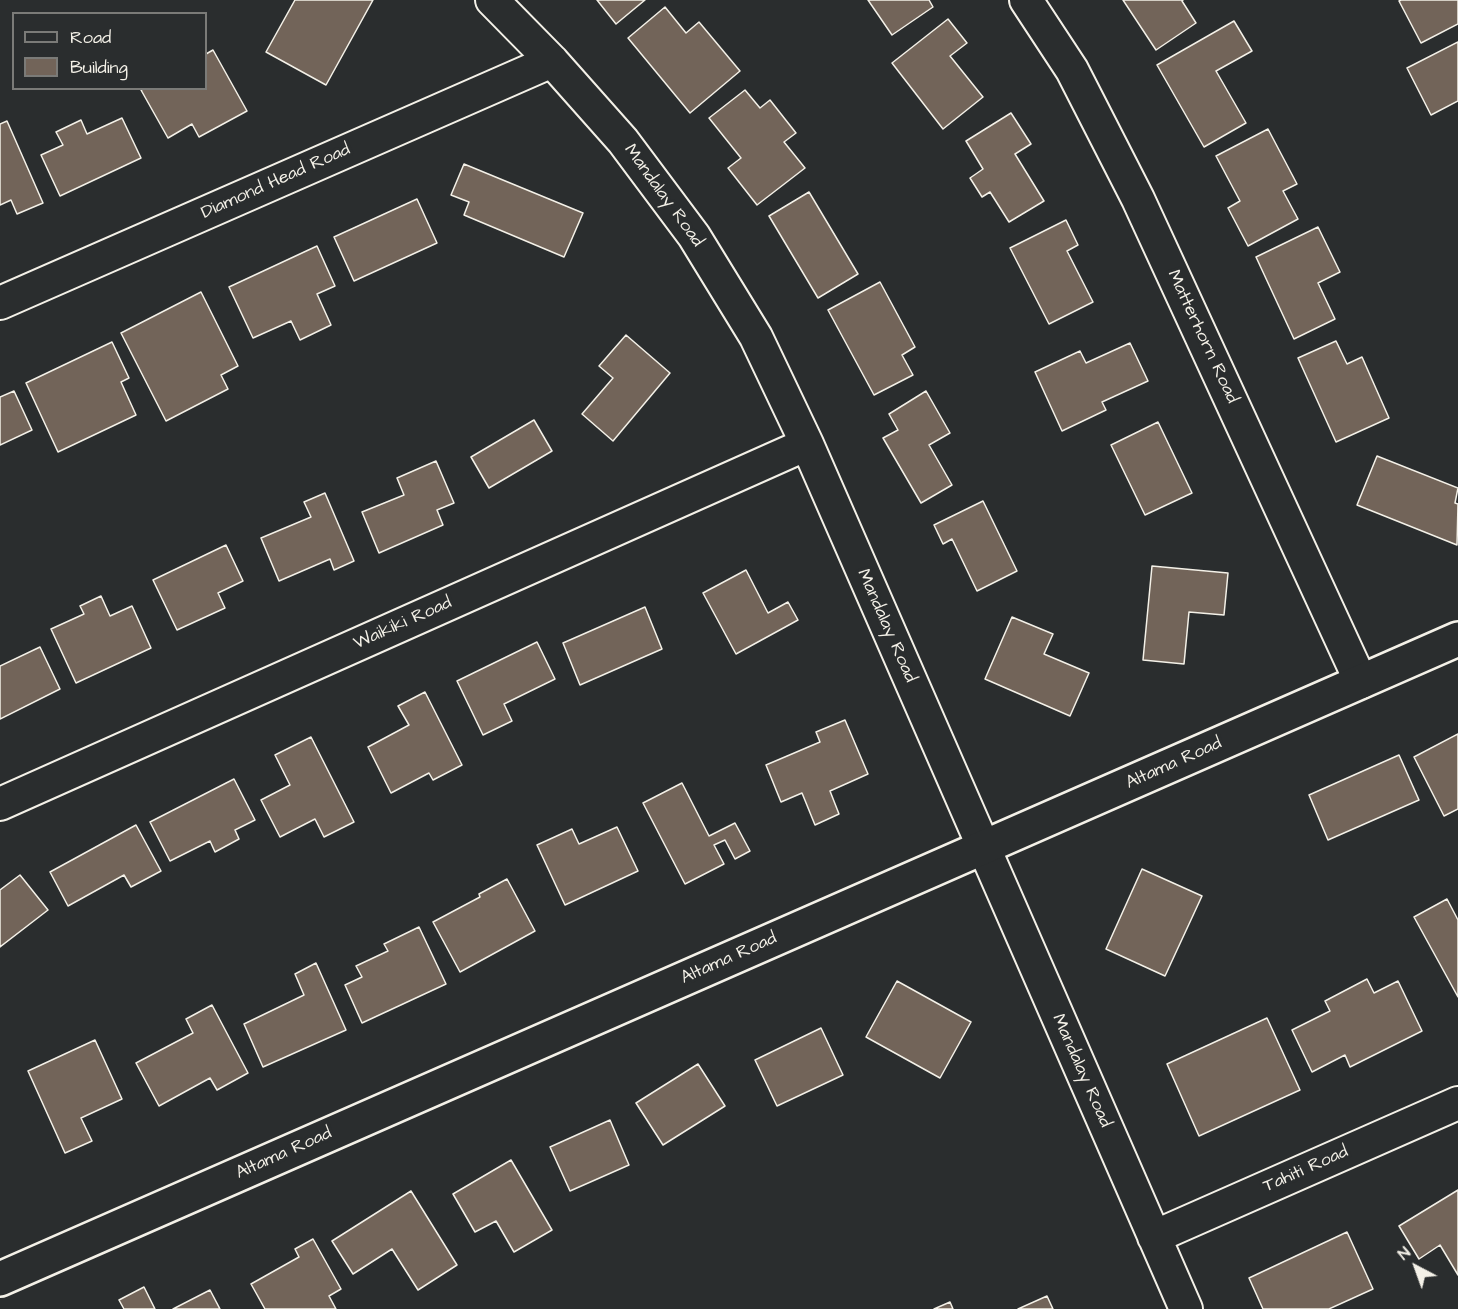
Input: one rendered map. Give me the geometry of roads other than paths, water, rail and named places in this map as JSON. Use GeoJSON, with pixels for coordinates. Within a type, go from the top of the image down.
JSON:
{"type":"FeatureCollection","features":[{"type":"Feature","properties":{"kind":"street","name":"Mandalay Road"},"geometry":{"type":"LineString","coordinates":[[492,0],[552,61],[623,141],[694,236],[756,337],[807,444],[1186,1309]]}},
{"type":"Feature","properties":{"kind":"street","name":"Matterhorn Road"},"geometry":{"type":"LineString","coordinates":[[1026,0],[1072,70],[1138,199],[1361,682]]}},
{"type":"Feature","properties":{"kind":"street","name":"Diamond Head Road"},"geometry":{"type":"LineString","coordinates":[[0,303],[552,61]]}},
{"type":"Feature","properties":{"kind":"street","name":"Waikiki Road"},"geometry":{"type":"LineString","coordinates":[[0,804],[807,444]]}},
{"type":"Feature","properties":{"kind":"street","name":"Altama Road"},"geometry":{"type":"LineString","coordinates":[[0,1279],[1458,639]]}},
{"type":"Feature","properties":{"kind":"street","name":"Tahiti Road"},"geometry":{"type":"LineString","coordinates":[[1154,1238],[1458,1103]]}}]}
